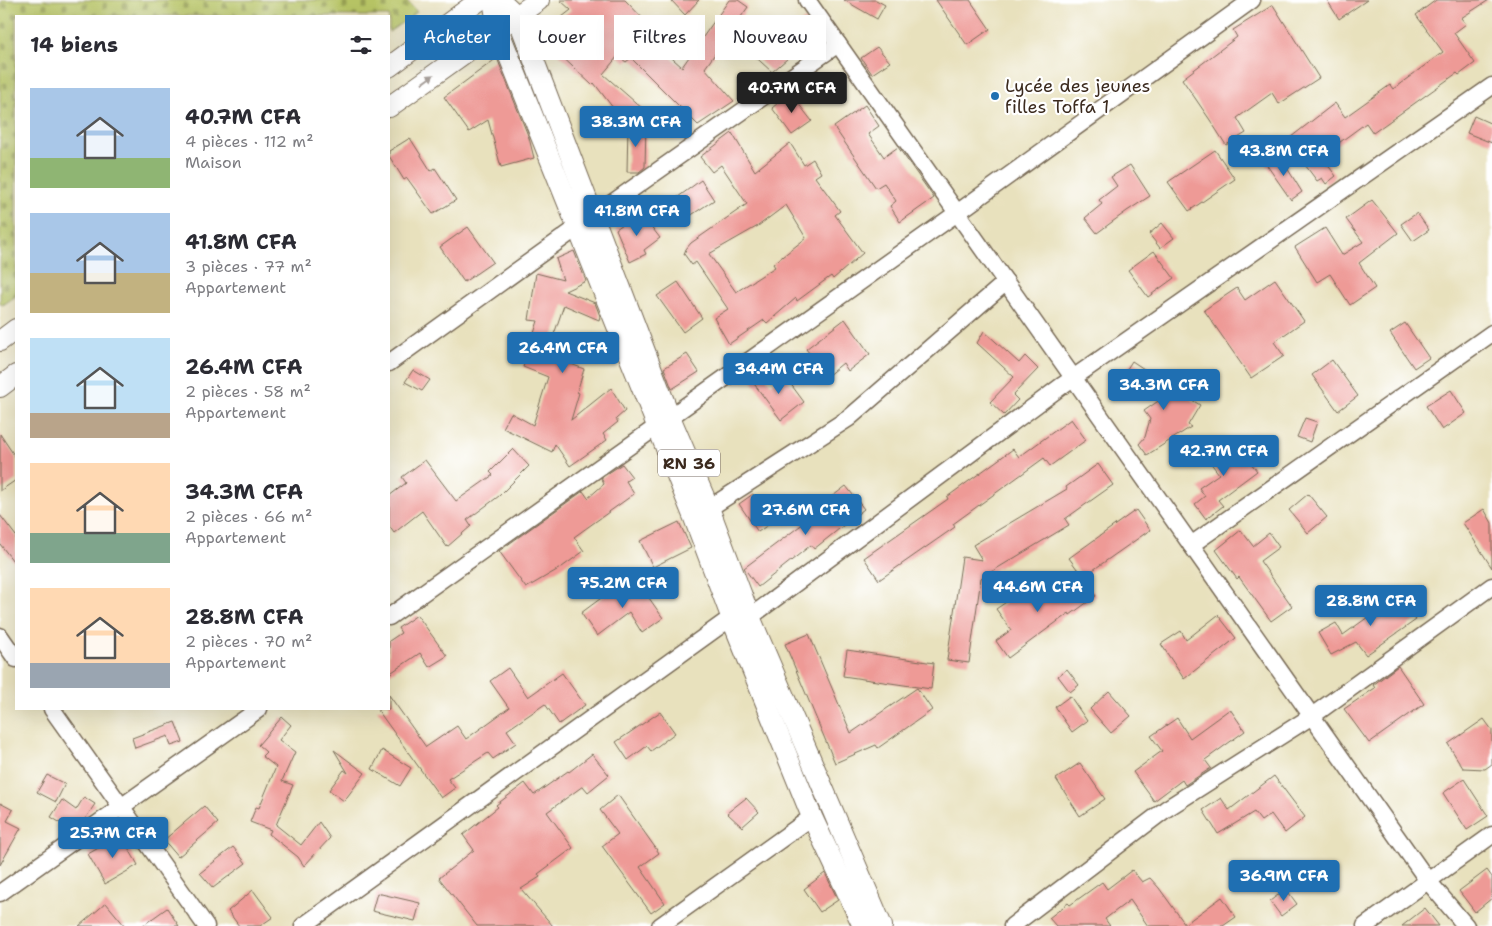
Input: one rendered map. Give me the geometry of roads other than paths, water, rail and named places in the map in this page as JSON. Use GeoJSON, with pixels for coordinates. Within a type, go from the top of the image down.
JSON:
{"type":"FeatureCollection","features":[{"type":"Feature","properties":{"kind":"main road"},"geometry":{"type":"LineString","coordinates":[[390,65],[480,0]]}},
{"type":"Feature","properties":{"kind":"main road","name":"RN 36"},"geometry":{"type":"LineString","coordinates":[[493,0],[496,15]]}},
{"type":"Feature","properties":{"kind":"main road","name":"RN 36"},"geometry":{"type":"LineString","coordinates":[[500,0],[517,16],[585,222]]}},
{"type":"Feature","properties":{"kind":"main road"},"geometry":{"type":"LineString","coordinates":[[510,21],[539,0]]}},
{"type":"Feature","properties":{"kind":"main road","name":"RN 36"},"geometry":{"type":"LineString","coordinates":[[510,56],[585,222],[663,422],[702,513],[739,620],[812,817],[863,926]]}},
{"type":"Feature","properties":{"kind":"main road"},"geometry":{"type":"LineString","coordinates":[[390,106],[455,60]]}},
{"type":"Feature","properties":{"kind":"main road"},"geometry":{"type":"LineString","coordinates":[[0,341],[15,330]]}},
{"type":"Feature","properties":{"kind":"main road"},"geometry":{"type":"LineString","coordinates":[[0,387],[15,376]]}},
{"type":"Feature","properties":{"kind":"main road","name":"RN 36"},"geometry":{"type":"LineString","coordinates":[[739,620],[882,926]]}},
{"type":"Feature","properties":{"kind":"street"},"geometry":{"type":"LineString","coordinates":[[807,0],[1428,881],[1466,926]]}},
{"type":"Feature","properties":{"kind":"street"},"geometry":{"type":"LineString","coordinates":[[390,615],[957,213],[1252,0]]}},
{"type":"Feature","properties":{"kind":"street"},"geometry":{"type":"LineString","coordinates":[[390,362],[838,44]]}},
{"type":"Feature","properties":{"kind":"street"},"geometry":{"type":"LineString","coordinates":[[303,926],[739,620],[1063,385],[1492,86]]}},
{"type":"Feature","properties":{"kind":"street"},"geometry":{"type":"LineString","coordinates":[[702,513],[849,418],[1006,282]]}},
{"type":"Feature","properties":{"kind":"street"},"geometry":{"type":"LineString","coordinates":[[1191,545],[1492,333]]}},
{"type":"Feature","properties":{"kind":"street"},"geometry":{"type":"LineString","coordinates":[[1012,926],[1166,809],[1312,716],[1492,586]]}},
{"type":"Feature","properties":{"kind":"street"},"geometry":{"type":"LineString","coordinates":[[5,637],[15,656]]}},
{"type":"Feature","properties":{"kind":"street"},"geometry":{"type":"LineString","coordinates":[[53,710],[206,926]]}},
{"type":"Feature","properties":{"kind":"street"},"geometry":{"type":"LineString","coordinates":[[0,893],[258,710]]}},
{"type":"Feature","properties":{"kind":"street"},"geometry":{"type":"LineString","coordinates":[[660,926],[812,817]]}},
{"type":"Feature","properties":{"kind":"street"},"geometry":{"type":"LineString","coordinates":[[1365,926],[1492,835]]}},
{"type":"Feature","properties":{"kind":"place","name":"Lycée des jeunes filles Toffa 1"},"geometry":{"type":"Point","coordinates":[995,96]}}]}
